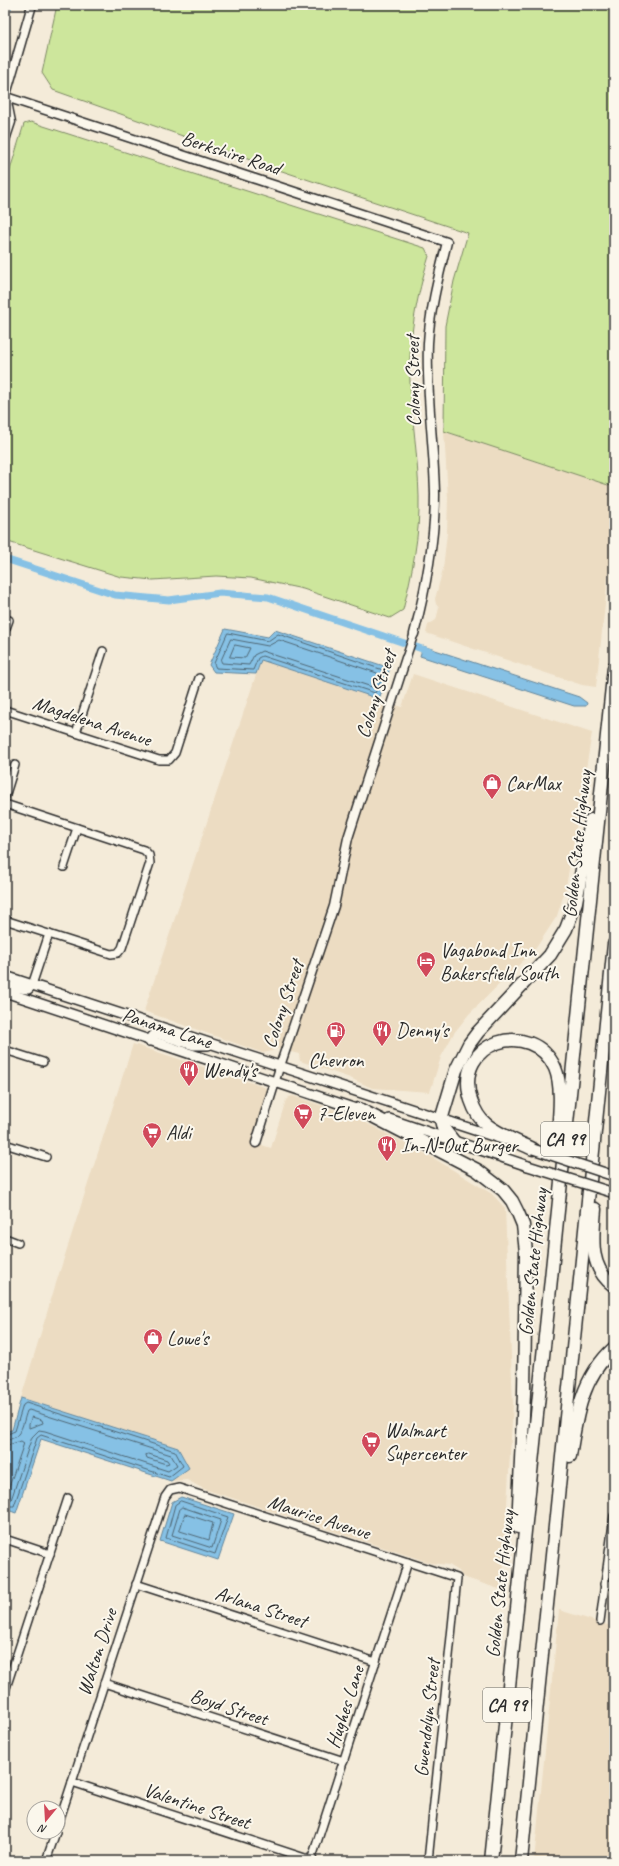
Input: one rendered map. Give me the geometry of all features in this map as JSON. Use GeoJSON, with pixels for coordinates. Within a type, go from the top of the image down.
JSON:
{"type":"FeatureCollection","features":[{"type":"Feature","properties":{"kind":"highway","name":"Golden State Highway"},"geometry":{"type":"LineString","coordinates":[[491,1861],[614,667]]}},
{"type":"Feature","properties":{"kind":"highway"},"geometry":{"type":"LineString","coordinates":[[454,1142],[443,1128],[441,1120],[456,1070],[469,1044],[478,1032],[550,955],[559,943],[572,917],[578,894],[608,731]]}},
{"type":"Feature","properties":{"kind":"highway","name":"CA 99"},"geometry":{"type":"LineString","coordinates":[[521,1861],[614,944]]}},
{"type":"Feature","properties":{"kind":"highway"},"geometry":{"type":"LineString","coordinates":[[533,1150],[487,1125],[473,1106],[467,1089],[468,1073],[474,1060],[480,1052],[496,1043],[517,1040],[537,1048],[550,1060],[558,1076],[559,1091],[552,1260]]}},
{"type":"Feature","properties":{"kind":"highway"},"geometry":{"type":"LineString","coordinates":[[599,1088],[593,1252],[599,1269],[614,1286]]}},
{"type":"Feature","properties":{"kind":"highway"},"geometry":{"type":"LineString","coordinates":[[359,1110],[477,1170],[491,1179],[512,1201],[523,1225],[526,1252],[524,1385],[518,1526],[523,1548]]}},
{"type":"Feature","properties":{"kind":"highway"},"geometry":{"type":"LineString","coordinates":[[551,1575],[577,1413],[581,1398],[594,1372],[614,1348]]}},
{"type":"Feature","properties":{"kind":"main road","name":"Panama Lane"},"geometry":{"type":"LineString","coordinates":[[5,976],[614,1176]]}},
{"type":"Feature","properties":{"kind":"main road"},"geometry":{"type":"LineString","coordinates":[[5,989],[11,987],[28,990],[32,984]]}},
{"type":"Feature","properties":{"kind":"main road","name":"Panama Lane"},"geometry":{"type":"LineString","coordinates":[[5,992],[454,1142],[614,1193]]}},
{"type":"Feature","properties":{"kind":"main road"},"geometry":{"type":"LineString","coordinates":[[149,1041],[154,1034],[158,1034],[194,1045],[216,1045]]}},
{"type":"Feature","properties":{"kind":"street"},"geometry":{"type":"LineString","coordinates":[[5,140],[11,122],[5,97],[32,5]]}},
{"type":"Feature","properties":{"kind":"street","name":"Berkshire Road"},"geometry":{"type":"LineString","coordinates":[[5,97],[447,242]]}},
{"type":"Feature","properties":{"kind":"street","name":"Colony Street"},"geometry":{"type":"LineString","coordinates":[[256,1143],[280,1066],[334,906],[350,831],[414,634],[427,582],[434,524],[435,493],[427,382],[428,342],[436,286],[447,242]]}},
{"type":"Feature","properties":{"kind":"street"},"geometry":{"type":"LineString","coordinates":[[5,631],[8,620]]}},
{"type":"Feature","properties":{"kind":"street"},"geometry":{"type":"LineString","coordinates":[[76,733],[103,651]]}},
{"type":"Feature","properties":{"kind":"street","name":"Magdelena Avenue"},"geometry":{"type":"LineString","coordinates":[[5,710],[159,760],[169,760],[176,752],[199,678]]}},
{"type":"Feature","properties":{"kind":"street"},"geometry":{"type":"LineString","coordinates":[[5,797],[15,765]]}},
{"type":"Feature","properties":{"kind":"street"},"geometry":{"type":"LineString","coordinates":[[5,804],[144,850],[149,855],[150,863],[122,948],[118,952],[111,954],[5,920]]}},
{"type":"Feature","properties":{"kind":"street"},"geometry":{"type":"LineString","coordinates":[[64,867],[77,828]]}},
{"type":"Feature","properties":{"kind":"street"},"geometry":{"type":"LineString","coordinates":[[32,984],[49,934]]}},
{"type":"Feature","properties":{"kind":"street"},"geometry":{"type":"LineString","coordinates":[[5,1050],[43,1062]]}},
{"type":"Feature","properties":{"kind":"street"},"geometry":{"type":"LineString","coordinates":[[5,1144],[46,1157]]}},
{"type":"Feature","properties":{"kind":"street"},"geometry":{"type":"LineString","coordinates":[[5,1238],[18,1243]]}},
{"type":"Feature","properties":{"kind":"street","name":"Maurice Avenue"},"geometry":{"type":"LineString","coordinates":[[170,1490],[179,1488],[457,1578]]}},
{"type":"Feature","properties":{"kind":"street","name":"Walton Drive"},"geometry":{"type":"LineString","coordinates":[[66,1800],[165,1497],[170,1490]]}},
{"type":"Feature","properties":{"kind":"street"},"geometry":{"type":"LineString","coordinates":[[5,1691],[68,1498]]}},
{"type":"Feature","properties":{"kind":"street"},"geometry":{"type":"LineString","coordinates":[[600,1621],[614,1516]]}},
{"type":"Feature","properties":{"kind":"street"},"geometry":{"type":"LineString","coordinates":[[5,1539],[50,1554]]}},
{"type":"Feature","properties":{"kind":"street","name":"Hughes Lane"},"geometry":{"type":"LineString","coordinates":[[311,1861],[408,1562]]}},
{"type":"Feature","properties":{"kind":"street","name":"Gwendolyn Street"},"geometry":{"type":"LineString","coordinates":[[428,1861],[457,1578]]}},
{"type":"Feature","properties":{"kind":"street","name":"Arlana Street"},"geometry":{"type":"LineString","coordinates":[[136,1584],[376,1662]]}},
{"type":"Feature","properties":{"kind":"street"},"geometry":{"type":"LineString","coordinates":[[604,1584],[614,1585]]}},
{"type":"Feature","properties":{"kind":"street","name":"Boyd Street"},"geometry":{"type":"LineString","coordinates":[[104,1683],[344,1761]]}},
{"type":"Feature","properties":{"kind":"street","name":"Valentine Street"},"geometry":{"type":"LineString","coordinates":[[72,1782],[311,1861]]}},
{"type":"Feature","properties":{"kind":"street"},"geometry":{"type":"LineString","coordinates":[[46,1861],[53,1840]]}},
{"type":"Feature","properties":{"kind":"shaded area"},"geometry":{"type":"Polygon","coordinates":[[[444,431],[614,487],[614,521],[596,687],[582,685],[426,633],[428,625],[436,620],[439,608],[435,599],[443,569],[447,533],[448,498],[444,431]]]}},
{"type":"Feature","properties":{"kind":"shaded area"},"geometry":{"type":"Polygon","coordinates":[[[261,660],[402,707],[413,674],[592,733],[566,887],[557,916],[536,948],[469,1014],[454,1033],[441,1057],[430,1092],[372,1088],[350,1078],[300,1061],[299,1054],[275,1048],[272,1051],[263,1053],[144,1011],[261,660]]]}},
{"type":"Feature","properties":{"kind":"shaded area"},"geometry":{"type":"Polygon","coordinates":[[[133,1044],[267,1089],[268,1094],[253,1142],[271,1148],[286,1100],[293,1096],[353,1116],[435,1159],[492,1194],[505,1208],[513,1404],[502,1590],[463,1577],[459,1571],[449,1565],[431,1563],[204,1489],[187,1480],[171,1481],[189,1468],[178,1448],[21,1398],[57,1280],[133,1044]]]}},
{"type":"Feature","properties":{"kind":"shaded area"},"geometry":{"type":"Polygon","coordinates":[[[559,1610],[614,1627],[614,1861],[534,1861],[559,1610]]]}},
{"type":"Feature","properties":{"kind":"green space"},"geometry":{"type":"Polygon","coordinates":[[[57,5],[614,5],[614,487],[444,431],[445,326],[454,281],[468,233],[270,167],[53,90],[42,73],[57,5]]]}},
{"type":"Feature","properties":{"kind":"green space"},"geometry":{"type":"Polygon","coordinates":[[[31,122],[425,248],[429,256],[414,318],[410,350],[410,382],[419,511],[417,540],[403,610],[390,618],[303,589],[251,578],[216,576],[153,580],[121,577],[5,541],[5,186],[24,124],[31,122]]]}},
{"type":"Feature","properties":{"kind":"water"},"geometry":{"type":"Polygon","coordinates":[[[225,629],[268,637],[275,630],[390,668],[379,699],[261,660],[256,674],[214,672],[209,665],[225,629]]]}},
{"type":"Feature","properties":{"kind":"water"},"geometry":{"type":"Polygon","coordinates":[[[423,646],[579,697],[587,703],[586,706],[574,706],[420,656],[423,646]]]}},
{"type":"Feature","properties":{"kind":"water"},"geometry":{"type":"Polygon","coordinates":[[[21,1398],[178,1448],[189,1468],[171,1481],[41,1439],[16,1513],[5,1509],[5,1431],[12,1430],[21,1398]]]}},
{"type":"Feature","properties":{"kind":"water"},"geometry":{"type":"Polygon","coordinates":[[[181,1497],[234,1514],[218,1560],[160,1541],[172,1502],[181,1497]]]}},
{"type":"Feature","properties":{"kind":"waterway"},"geometry":{"type":"LineString","coordinates":[[5,16],[9,5]]}},
{"type":"Feature","properties":{"kind":"waterway"},"geometry":{"type":"LineString","coordinates":[[5,559],[115,595],[169,600],[220,593],[268,597],[431,652]]}},
{"type":"Feature","properties":{"kind":"place","name":"CarMax"},"geometry":{"type":"Point","coordinates":[492,800]}},
{"type":"Feature","properties":{"kind":"place","name":"Vagabond Inn Bakersfield South"},"geometry":{"type":"Point","coordinates":[426,978]}},
{"type":"Feature","properties":{"kind":"place","name":"Denny's"},"geometry":{"type":"Point","coordinates":[382,1047]}},
{"type":"Feature","properties":{"kind":"place","name":"Chevron"},"geometry":{"type":"Point","coordinates":[336,1048]}},
{"type":"Feature","properties":{"kind":"place","name":"Wendy's"},"geometry":{"type":"Point","coordinates":[189,1087]}},
{"type":"Feature","properties":{"kind":"place","name":"7-Eleven"},"geometry":{"type":"Point","coordinates":[303,1130]}},
{"type":"Feature","properties":{"kind":"place","name":"Aldi"},"geometry":{"type":"Point","coordinates":[152,1149]}},
{"type":"Feature","properties":{"kind":"place","name":"In-N-Out Burger"},"geometry":{"type":"Point","coordinates":[387,1162]}},
{"type":"Feature","properties":{"kind":"place","name":"Lowe's"},"geometry":{"type":"Point","coordinates":[153,1355]}},
{"type":"Feature","properties":{"kind":"place","name":"Walmart Supercenter"},"geometry":{"type":"Point","coordinates":[371,1458]}}]}
